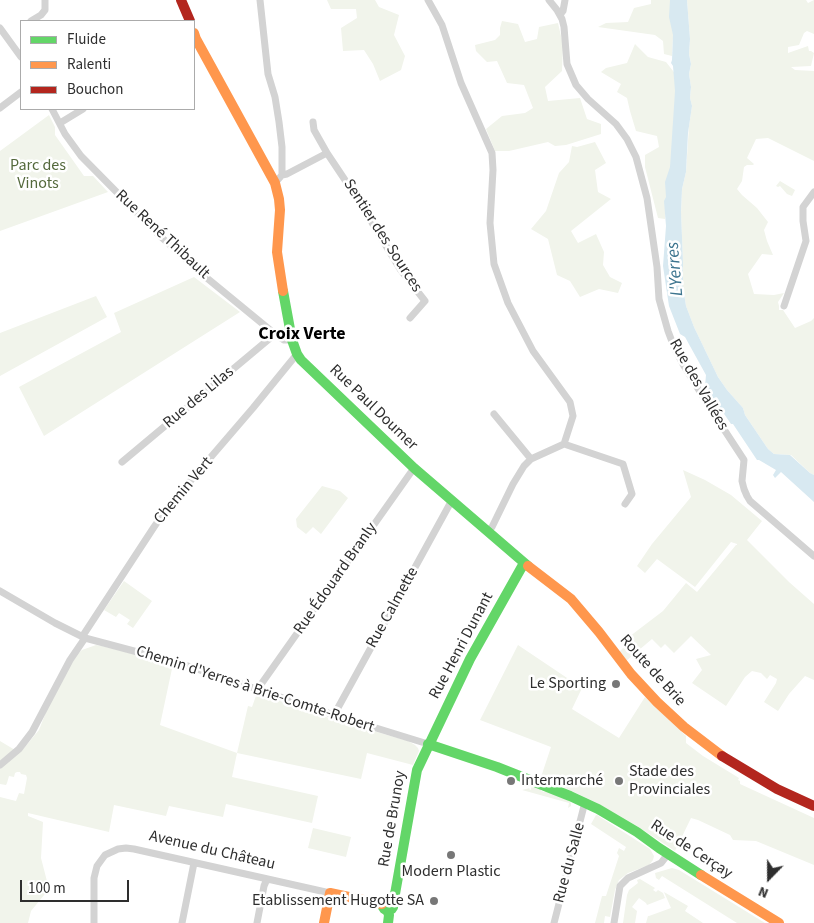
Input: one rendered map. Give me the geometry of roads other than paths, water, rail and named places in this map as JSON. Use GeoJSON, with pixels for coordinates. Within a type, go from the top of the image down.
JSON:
{"type":"FeatureCollection","features":[{"type":"Feature","properties":{"kind":"street"},"geometry":{"type":"LineString","coordinates":[[33,20],[45,10],[46,0]]}},
{"type":"Feature","properties":{"kind":"street"},"geometry":{"type":"LineString","coordinates":[[181,0],[190,20]]}},
{"type":"Feature","properties":{"kind":"street"},"geometry":{"type":"LineString","coordinates":[[260,0],[268,74],[275,96],[282,147],[278,179]]}},
{"type":"Feature","properties":{"kind":"street"},"geometry":{"type":"LineString","coordinates":[[428,0],[442,25],[461,83],[492,153],[490,223],[494,264],[508,303],[532,351],[570,402],[573,416],[564,444]]}},
{"type":"Feature","properties":{"kind":"street","name":"Rue des Vallées"},"geometry":{"type":"LineString","coordinates":[[549,0],[560,15],[564,27],[567,64],[571,76],[588,99],[623,132],[636,157],[648,198],[660,299],[674,347],[710,408],[744,460],[742,482],[746,496],[814,556]]}},
{"type":"Feature","properties":{"kind":"street"},"geometry":{"type":"LineString","coordinates":[[560,15],[563,11],[565,0]]}},
{"type":"Feature","properties":{"kind":"street"},"geometry":{"type":"LineString","coordinates":[[0,28],[20,56]]}},
{"type":"Feature","properties":{"kind":"street","name":"Rue Paul Doumer"},"geometry":{"type":"LineString","coordinates":[[195,39],[278,179],[280,210],[279,271],[292,340],[297,354],[301,360],[414,468],[488,531]]}},
{"type":"Feature","properties":{"kind":"street"},"geometry":{"type":"LineString","coordinates":[[0,108],[20,93]]}},
{"type":"Feature","properties":{"kind":"street","name":"Rue René Thibault"},"geometry":{"type":"LineString","coordinates":[[53,110],[65,134],[81,156],[160,236],[202,274],[275,334],[284,340],[292,340]]}},
{"type":"Feature","properties":{"kind":"street"},"geometry":{"type":"LineString","coordinates":[[60,123],[81,110]]}},
{"type":"Feature","properties":{"kind":"street","name":"Sentier des Sources"},"geometry":{"type":"LineString","coordinates":[[313,122],[314,130],[327,153],[400,269],[425,301],[410,318]]}},
{"type":"Feature","properties":{"kind":"street"},"geometry":{"type":"LineString","coordinates":[[278,179],[327,153]]}},
{"type":"Feature","properties":{"kind":"street"},"geometry":{"type":"LineString","coordinates":[[784,306],[806,241],[803,206],[814,192]]}},
{"type":"Feature","properties":{"kind":"street"},"geometry":{"type":"LineString","coordinates":[[806,241],[814,243]]}},
{"type":"Feature","properties":{"kind":"street","name":"Rue des Lilas"},"geometry":{"type":"LineString","coordinates":[[122,462],[275,334]]}},
{"type":"Feature","properties":{"kind":"street","name":"Chemin Vert"},"geometry":{"type":"LineString","coordinates":[[0,765],[19,749],[32,732],[70,660],[168,507],[297,354]]}},
{"type":"Feature","properties":{"kind":"street"},"geometry":{"type":"LineString","coordinates":[[494,414],[531,459]]}},
{"type":"Feature","properties":{"kind":"street"},"geometry":{"type":"LineString","coordinates":[[488,531],[524,466],[531,459],[564,444],[623,464],[632,494],[625,504]]}},
{"type":"Feature","properties":{"kind":"street","name":"Rue Édouard Branly"},"geometry":{"type":"LineString","coordinates":[[257,690],[414,468]]}},
{"type":"Feature","properties":{"kind":"street","name":"Rue Calmette"},"geometry":{"type":"LineString","coordinates":[[334,715],[452,500]]}},
{"type":"Feature","properties":{"kind":"street","name":"Route de Brie"},"geometry":{"type":"LineString","coordinates":[[488,531],[524,563],[572,601],[599,632],[631,674],[684,727],[716,752],[749,774],[814,806]]}},
{"type":"Feature","properties":{"kind":"street","name":"Rue Henri Dunant"},"geometry":{"type":"LineString","coordinates":[[428,744],[470,659],[524,563]]}},
{"type":"Feature","properties":{"kind":"street","name":"Chemin d'Yerres à Brie-Comte-Robert"},"geometry":{"type":"LineString","coordinates":[[0,591],[84,638],[179,663],[257,690],[428,744]]}},
{"type":"Feature","properties":{"kind":"street","name":"Rue de Cerçay"},"geometry":{"type":"LineString","coordinates":[[428,744],[498,767],[585,802],[612,816],[668,854],[779,923]]}},
{"type":"Feature","properties":{"kind":"street","name":"Rue de Brunoy"},"geometry":{"type":"LineString","coordinates":[[388,923],[389,915],[386,905],[395,894],[417,770],[428,744]]}},
{"type":"Feature","properties":{"kind":"street","name":"Rue du Salle"},"geometry":{"type":"LineString","coordinates":[[554,923],[585,802]]}},
{"type":"Feature","properties":{"kind":"street","name":"Avenue du Château"},"geometry":{"type":"LineString","coordinates":[[94,923],[94,878],[97,866],[105,855],[118,849],[126,848],[386,905]]}},
{"type":"Feature","properties":{"kind":"street"},"geometry":{"type":"LineString","coordinates":[[614,923],[620,886],[628,878],[661,863],[668,854]]}},
{"type":"Feature","properties":{"kind":"street"},"geometry":{"type":"LineString","coordinates":[[182,923],[194,863]]}},
{"type":"Feature","properties":{"kind":"street"},"geometry":{"type":"LineString","coordinates":[[257,923],[267,879]]}},
{"type":"Feature","properties":{"kind":"street"},"geometry":{"type":"LineString","coordinates":[[324,923],[330,893]]}},
{"type":"Feature","properties":{"kind":"water","name":"L'Yerres"},"geometry":{"type":"Polygon","coordinates":[[[670,0],[687,0],[690,39],[689,54],[691,64],[689,74],[692,106],[681,212],[683,287],[686,306],[718,377],[743,408],[745,415],[768,449],[774,454],[790,455],[814,475],[814,502],[781,472],[775,478],[773,475],[776,470],[757,460],[705,386],[706,375],[685,337],[680,334],[669,306],[663,266],[666,226],[665,182],[670,167],[675,91],[673,66],[671,63],[673,35],[669,17],[670,0]]]}},
{"type":"Feature","properties":{"kind":"place","name":"Le Sporting"},"geometry":{"type":"Point","coordinates":[616,684]}},
{"type":"Feature","properties":{"kind":"place","name":"Intermarché"},"geometry":{"type":"Point","coordinates":[511,781]}},
{"type":"Feature","properties":{"kind":"place","name":"Stade des Provinciales"},"geometry":{"type":"Point","coordinates":[619,781]}},
{"type":"Feature","properties":{"kind":"place","name":"Modern Plastic"},"geometry":{"type":"Point","coordinates":[451,855]}},
{"type":"Feature","properties":{"kind":"place","name":"Etablissement Hugotte SA"},"geometry":{"type":"Point","coordinates":[434,901]}},
{"type":"Feature","properties":{"kind":"district","name":"Croix Verte"},"geometry":{"type":"Point","coordinates":[302,335]}},
{"type":"Feature","properties":{"kind":"park label","name":"Parc des Vinots"},"geometry":{"type":"Point","coordinates":[38,175]}}]}
